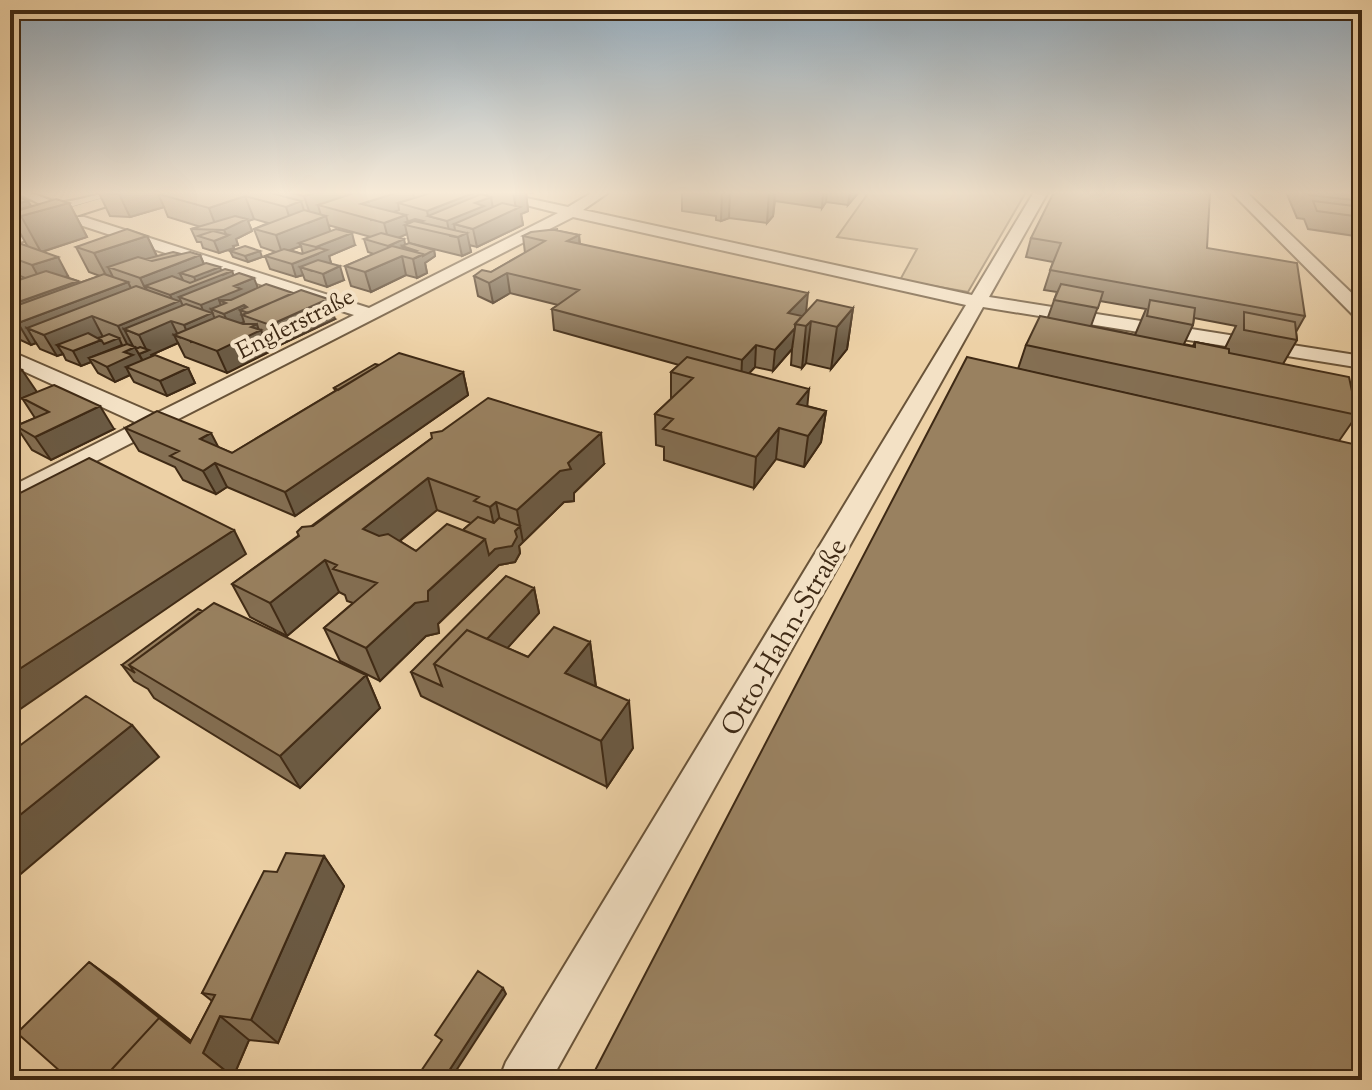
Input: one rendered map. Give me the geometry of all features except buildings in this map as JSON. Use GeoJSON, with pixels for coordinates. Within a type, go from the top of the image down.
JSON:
{"type":"FeatureCollection","features":[{"type":"Feature","properties":{"kind":"street"},"geometry":{"type":"LineString","coordinates":[[150,243],[370,314]]}},
{"type":"Feature","properties":{"kind":"street","name":"Englerstraße"},"geometry":{"type":"LineString","coordinates":[[10,497],[509,243]]}},
{"type":"Feature","properties":{"kind":"street"},"geometry":{"type":"LineString","coordinates":[[710,243],[977,302],[1362,362]]}},
{"type":"Feature","properties":{"kind":"street","name":"Otto-Hahn-Straße"},"geometry":{"type":"LineString","coordinates":[[524,1080],[1011,243]]}},
{"type":"Feature","properties":{"kind":"street"},"geometry":{"type":"LineString","coordinates":[[1290,243],[1362,313]]}},
{"type":"Feature","properties":{"kind":"street"},"geometry":{"type":"LineString","coordinates":[[10,357],[156,423]]}},
{"type":"Feature","properties":{"kind":"shaded area"},"geometry":{"type":"Polygon","coordinates":[[[876,243],[996,243],[968,292],[900,280],[917,249],[876,243]]]}}]}
